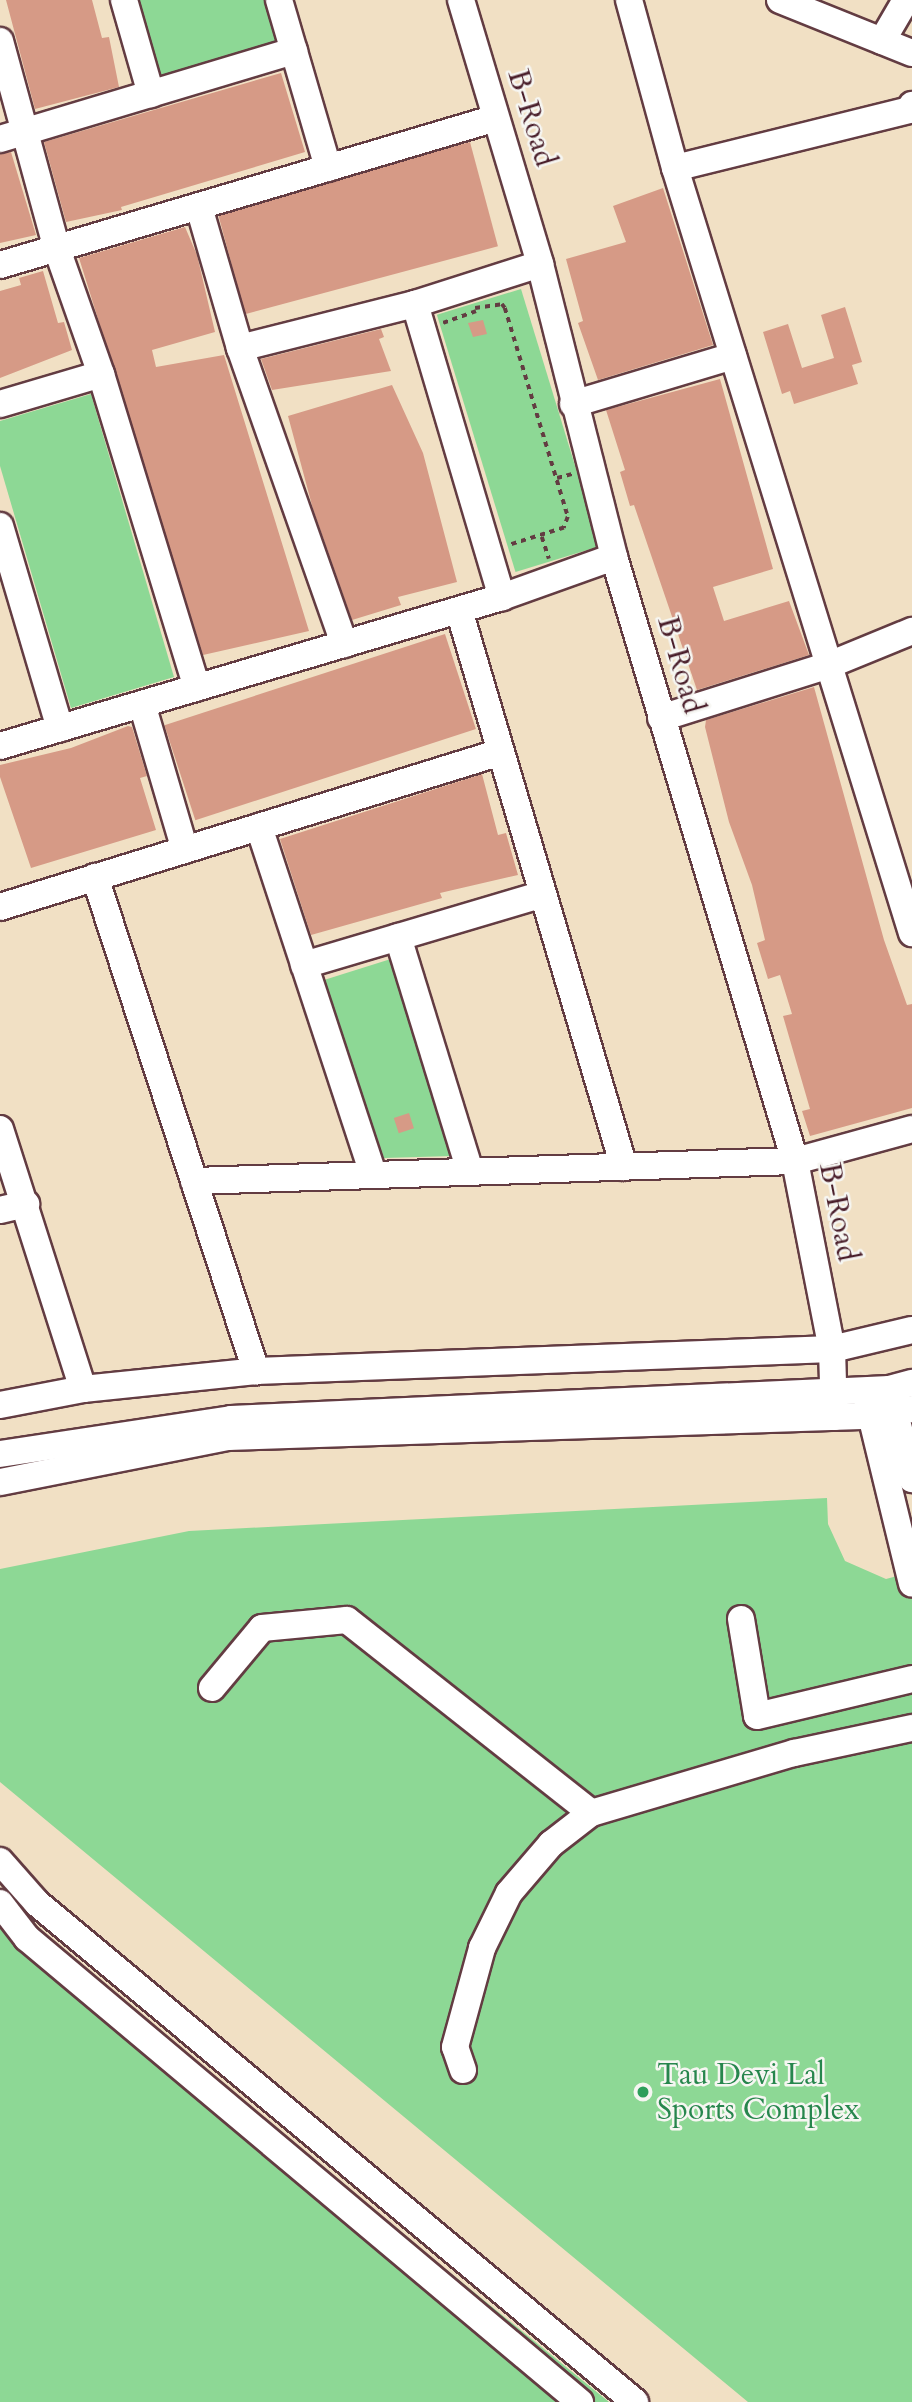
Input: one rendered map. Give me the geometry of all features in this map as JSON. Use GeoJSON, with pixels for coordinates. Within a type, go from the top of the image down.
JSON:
{"type":"FeatureCollection","features":[{"type":"Feature","properties":{"kind":"street"},"geometry":{"type":"LineString","coordinates":[[124,0],[151,94]]}},
{"type":"Feature","properties":{"kind":"street"},"geometry":{"type":"LineString","coordinates":[[279,0],[328,167]]}},
{"type":"Feature","properties":{"kind":"street","name":"B-Road"},"geometry":{"type":"LineString","coordinates":[[461,0],[540,264],[573,404],[614,557],[795,1161],[832,1349],[834,1404]]}},
{"type":"Feature","properties":{"kind":"street"},"geometry":{"type":"LineString","coordinates":[[629,0],[675,168],[912,933]]}},
{"type":"Feature","properties":{"kind":"street"},"geometry":{"type":"LineString","coordinates":[[882,41],[906,0]]}},
{"type":"Feature","properties":{"kind":"street"},"geometry":{"type":"LineString","coordinates":[[785,1],[838,10],[882,41],[912,53]]}},
{"type":"Feature","properties":{"kind":"street"},"geometry":{"type":"LineString","coordinates":[[0,41],[27,131],[57,249],[101,373],[197,688]]}},
{"type":"Feature","properties":{"kind":"street"},"geometry":{"type":"LineString","coordinates":[[0,139],[295,51]]}},
{"type":"Feature","properties":{"kind":"street"},"geometry":{"type":"LineString","coordinates":[[675,168],[911,112]]}},
{"type":"Feature","properties":{"kind":"street"},"geometry":{"type":"LineString","coordinates":[[0,265],[496,118]]}},
{"type":"Feature","properties":{"kind":"street"},"geometry":{"type":"LineString","coordinates":[[199,207],[240,348],[344,644]]}},
{"type":"Feature","properties":{"kind":"street"},"geometry":{"type":"LineString","coordinates":[[240,348],[415,304],[473,298],[540,264]]}},
{"type":"Feature","properties":{"kind":"street"},"geometry":{"type":"LineString","coordinates":[[415,304],[502,597]]}},
{"type":"Feature","properties":{"kind":"street"},"geometry":{"type":"LineString","coordinates":[[573,404],[733,356]]}},
{"type":"Feature","properties":{"kind":"street"},"geometry":{"type":"LineString","coordinates":[[0,404],[101,373]]}},
{"type":"Feature","properties":{"kind":"street"},"geometry":{"type":"LineString","coordinates":[[0,526],[60,728]]}},
{"type":"Feature","properties":{"kind":"street"},"geometry":{"type":"LineString","coordinates":[[0,746],[502,597],[614,557]]}},
{"type":"Feature","properties":{"kind":"street"},"geometry":{"type":"LineString","coordinates":[[459,610],[624,1167]]}},
{"type":"Feature","properties":{"kind":"street"},"geometry":{"type":"LineString","coordinates":[[661,718],[829,666],[912,631]]}},
{"type":"Feature","properties":{"kind":"street"},"geometry":{"type":"LineString","coordinates":[[142,704],[185,850]]}},
{"type":"Feature","properties":{"kind":"street"},"geometry":{"type":"LineString","coordinates":[[0,906],[501,752]]}},
{"type":"Feature","properties":{"kind":"street"},"geometry":{"type":"LineString","coordinates":[[259,827],[373,1174]]}},
{"type":"Feature","properties":{"kind":"street"},"geometry":{"type":"LineString","coordinates":[[95,877],[256,1371]]}},
{"type":"Feature","properties":{"kind":"street"},"geometry":{"type":"LineString","coordinates":[[304,965],[543,894]]}},
{"type":"Feature","properties":{"kind":"street"},"geometry":{"type":"LineString","coordinates":[[398,937],[470,1171]]}},
{"type":"Feature","properties":{"kind":"street"},"geometry":{"type":"LineString","coordinates":[[0,1129],[13,1207],[83,1389]]}},
{"type":"Feature","properties":{"kind":"street"},"geometry":{"type":"LineString","coordinates":[[194,1181],[795,1161],[912,1129]]}},
{"type":"Feature","properties":{"kind":"street"},"geometry":{"type":"LineString","coordinates":[[0,1405],[83,1389],[256,1371],[832,1349],[912,1330]]}},
{"type":"Feature","properties":{"kind":"street"},"geometry":{"type":"LineString","coordinates":[[0,1482],[228,1437],[891,1400]]}},
{"type":"Feature","properties":{"kind":"street"},"geometry":{"type":"LineString","coordinates":[[891,1400],[912,1479]]}},
{"type":"Feature","properties":{"kind":"street"},"geometry":{"type":"LineString","coordinates":[[891,1400],[912,1584]]}},
{"type":"Feature","properties":{"kind":"street"},"geometry":{"type":"LineString","coordinates":[[0,1454],[232,1419],[834,1404]]}},
{"type":"Feature","properties":{"kind":"street"},"geometry":{"type":"LineString","coordinates":[[741,1619],[757,1716],[912,1679]]}},
{"type":"Feature","properties":{"kind":"street"},"geometry":{"type":"LineString","coordinates":[[212,1688],[262,1628],[347,1620],[591,1813]]}},
{"type":"Feature","properties":{"kind":"street"},"geometry":{"type":"LineString","coordinates":[[463,2070],[455,2047],[482,1948],[509,1893],[551,1844],[591,1813],[794,1753],[912,1728]]}},
{"type":"Feature","properties":{"kind":"street"},"geometry":{"type":"LineString","coordinates":[[0,1861],[37,1903],[635,2402]]}},
{"type":"Feature","properties":{"kind":"street"},"geometry":{"type":"LineString","coordinates":[[0,1903],[27,1938],[580,2402]]}},
{"type":"Feature","properties":{"kind":"path"},"geometry":{"type":"LineString","coordinates":[[446,333],[446,320],[473,298],[502,304],[505,308],[568,517],[564,528],[510,547],[506,535]]}},
{"type":"Feature","properties":{"kind":"green space"},"geometry":{"type":"Polygon","coordinates":[[[135,0],[267,0],[280,46],[157,80],[135,0]]]}},
{"type":"Feature","properties":{"kind":"green space"},"geometry":{"type":"Polygon","coordinates":[[[521,289],[600,546],[515,572],[437,315],[521,289]]]}},
{"type":"Feature","properties":{"kind":"green space"},"geometry":{"type":"Polygon","coordinates":[[[91,394],[174,677],[71,708],[0,466],[0,421],[91,394]]]}},
{"type":"Feature","properties":{"kind":"green space"},"geometry":{"type":"Polygon","coordinates":[[[394,958],[452,1156],[384,1158],[324,980],[394,958]]]}},
{"type":"Feature","properties":{"kind":"green space","name":"Tau Devi Lal Sports Complex"},"geometry":{"type":"Polygon","coordinates":[[[827,1498],[828,1524],[845,1561],[886,1579],[912,1572],[912,2402],[748,2402],[0,1782],[0,1569],[189,1531],[827,1498]]]}},
{"type":"Feature","properties":{"kind":"green space"},"geometry":{"type":"Polygon","coordinates":[[[0,1901],[89,1979],[609,2402],[0,2402],[0,1901]]]}},
{"type":"Feature","properties":{"kind":"building"},"geometry":{"type":"Polygon","coordinates":[[[6,0],[92,0],[102,38],[109,37],[119,87],[35,109],[6,0]]]}},
{"type":"Feature","properties":{"kind":"building"},"geometry":{"type":"Polygon","coordinates":[[[281,73],[305,152],[121,207],[122,210],[66,222],[44,142],[281,73]]]}},
{"type":"Feature","properties":{"kind":"building"},"geometry":{"type":"Polygon","coordinates":[[[470,142],[498,246],[245,314],[217,210],[470,142]]]}},
{"type":"Feature","properties":{"kind":"building"},"geometry":{"type":"Polygon","coordinates":[[[11,152],[36,235],[0,243],[0,154],[11,152]]]}},
{"type":"Feature","properties":{"kind":"building"},"geometry":{"type":"Polygon","coordinates":[[[663,188],[713,345],[598,380],[578,323],[583,321],[566,259],[626,242],[613,206],[663,188]]]}},
{"type":"Feature","properties":{"kind":"building"},"geometry":{"type":"Polygon","coordinates":[[[185,227],[197,255],[215,332],[152,350],[156,367],[224,355],[309,631],[203,655],[79,258],[185,227]]]}},
{"type":"Feature","properties":{"kind":"building"},"geometry":{"type":"Polygon","coordinates":[[[43,271],[58,323],[64,322],[72,350],[0,378],[0,291],[21,285],[19,278],[43,271]]]}},
{"type":"Feature","properties":{"kind":"building"},"geometry":{"type":"Polygon","coordinates":[[[845,307],[862,362],[852,365],[858,384],[794,404],[790,391],[782,394],[763,332],[788,324],[802,368],[834,358],[821,315],[845,307]]]}},
{"type":"Feature","properties":{"kind":"building"},"geometry":{"type":"Polygon","coordinates":[[[483,320],[487,334],[473,337],[468,323],[483,320]]]}},
{"type":"Feature","properties":{"kind":"building"},"geometry":{"type":"Polygon","coordinates":[[[381,329],[384,337],[379,339],[391,371],[272,390],[261,359],[381,329]]]}},
{"type":"Feature","properties":{"kind":"building"},"geometry":{"type":"Polygon","coordinates":[[[720,379],[773,569],[713,587],[724,621],[789,601],[809,655],[697,690],[634,505],[630,506],[620,472],[625,470],[606,410],[720,379]]]}},
{"type":"Feature","properties":{"kind":"building"},"geometry":{"type":"Polygon","coordinates":[[[392,385],[423,453],[457,582],[398,597],[401,605],[352,620],[313,509],[288,416],[392,385]]]}},
{"type":"Feature","properties":{"kind":"building"},"geometry":{"type":"Polygon","coordinates":[[[445,634],[476,729],[195,820],[164,725],[445,634]]]}},
{"type":"Feature","properties":{"kind":"building"},"geometry":{"type":"Polygon","coordinates":[[[814,687],[884,940],[907,1005],[912,1004],[912,1108],[810,1136],[802,1111],[810,1109],[783,1016],[792,1014],[780,975],[768,979],[757,943],[765,940],[752,885],[729,822],[705,727],[706,720],[814,687]]]}},
{"type":"Feature","properties":{"kind":"building"},"geometry":{"type":"Polygon","coordinates":[[[128,726],[132,727],[147,776],[140,778],[156,830],[31,868],[0,777],[0,765],[71,748],[128,726]]]}},
{"type":"Feature","properties":{"kind":"building"},"geometry":{"type":"Polygon","coordinates":[[[482,774],[498,835],[506,833],[518,875],[440,893],[442,898],[311,935],[280,839],[482,774]]]}},
{"type":"Feature","properties":{"kind":"building"},"geometry":{"type":"Polygon","coordinates":[[[409,1113],[414,1128],[399,1133],[394,1118],[409,1113]]]}},
{"type":"Feature","properties":{"kind":"place","name":"Tau Devi Lal Sports Complex"},"geometry":{"type":"Point","coordinates":[643,2092]}}]}
